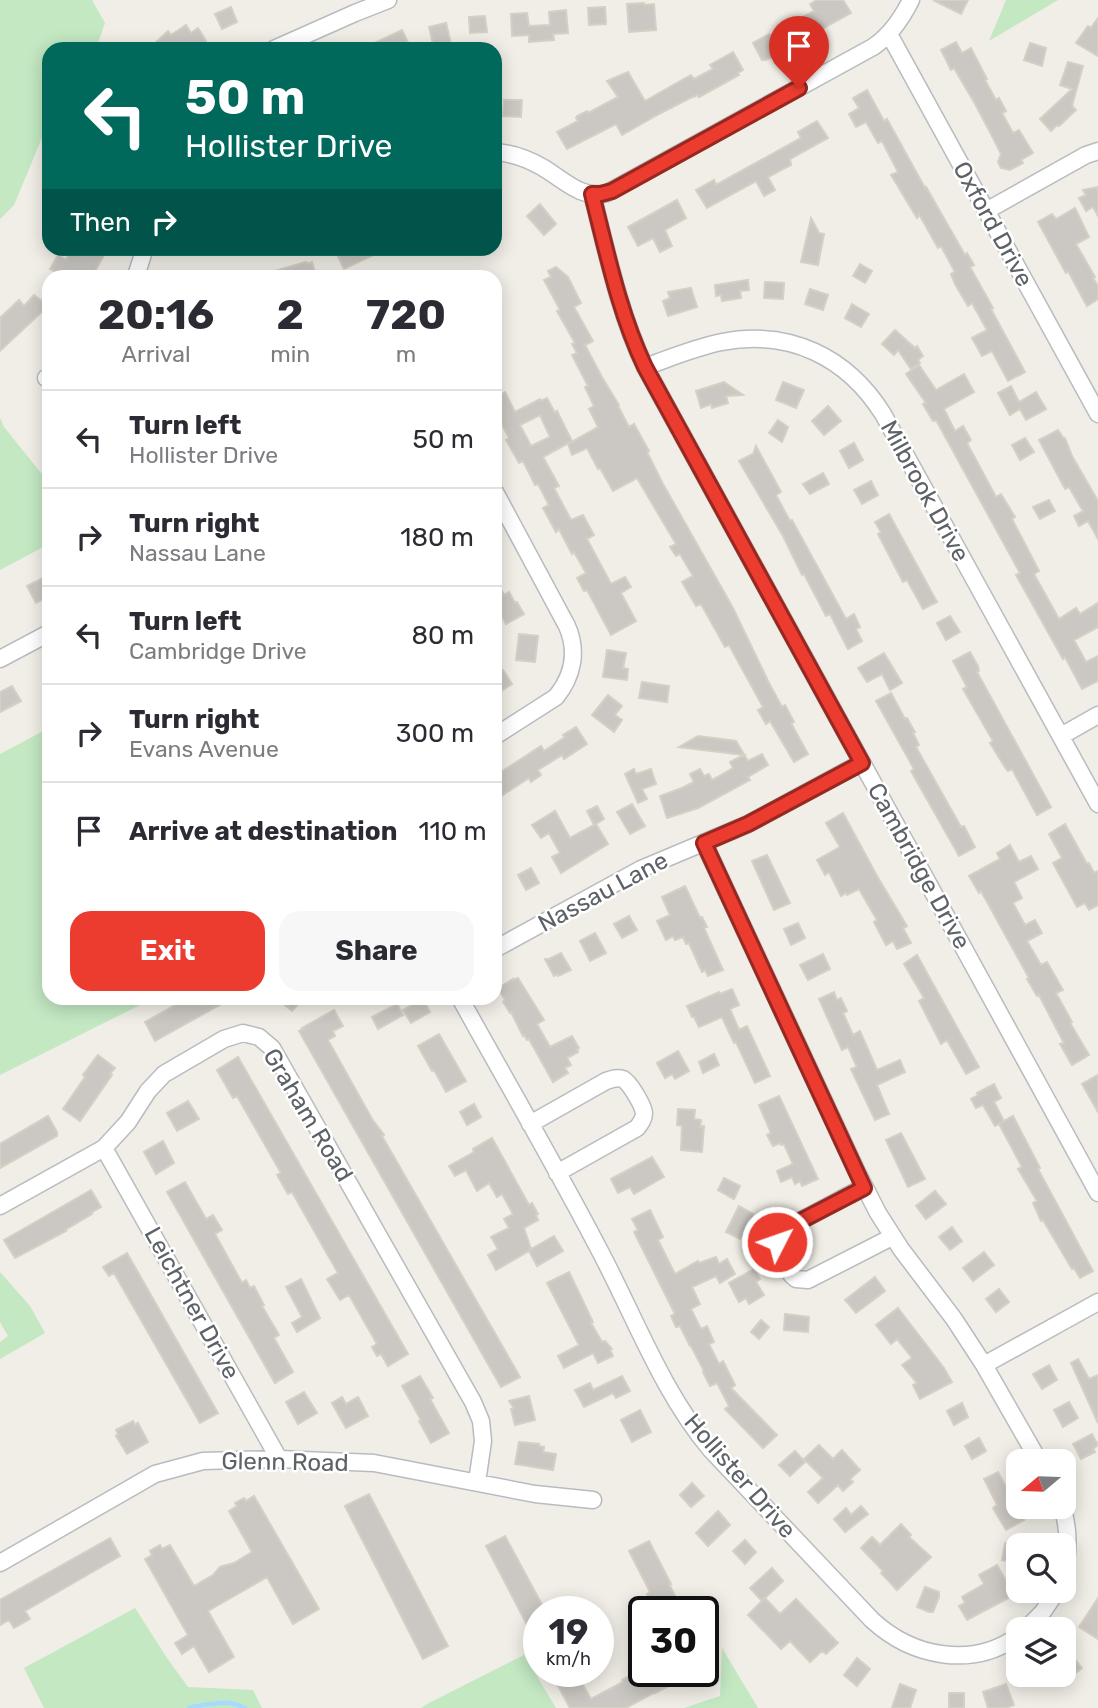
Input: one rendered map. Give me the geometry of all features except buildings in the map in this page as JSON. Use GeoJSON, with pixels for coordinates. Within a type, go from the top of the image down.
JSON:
{"type":"FeatureCollection","features":[{"type":"Feature","properties":{"kind":"street"},"geometry":{"type":"LineString","coordinates":[[290,42],[387,0]]}},
{"type":"Feature","properties":{"kind":"street"},"geometry":{"type":"LineString","coordinates":[[502,153],[536,163],[574,188],[592,194],[612,191],[869,50],[889,34],[911,0]]}},
{"type":"Feature","properties":{"kind":"street","name":"Oxford Drive"},"geometry":{"type":"LineString","coordinates":[[889,34],[1098,414]]}},
{"type":"Feature","properties":{"kind":"street"},"geometry":{"type":"LineString","coordinates":[[986,211],[1086,155],[1098,151]]}},
{"type":"Feature","properties":{"kind":"street","name":"Cambridge Drive"},"geometry":{"type":"LineString","coordinates":[[592,194],[621,308],[645,367],[1098,1193]]}},
{"type":"Feature","properties":{"kind":"street","name":"Milbrook Drive"},"geometry":{"type":"LineString","coordinates":[[645,367],[713,344],[763,339],[811,350],[852,376],[883,414],[1098,804]]}},
{"type":"Feature","properties":{"kind":"street"},"geometry":{"type":"LineString","coordinates":[[502,505],[567,626],[573,649],[569,676],[556,697],[502,732]]}},
{"type":"Feature","properties":{"kind":"street"},"geometry":{"type":"LineString","coordinates":[[0,659],[42,637]]}},
{"type":"Feature","properties":{"kind":"street"},"geometry":{"type":"LineString","coordinates":[[1060,736],[1098,715]]}},
{"type":"Feature","properties":{"kind":"street","name":"Nassau Lane"},"geometry":{"type":"LineString","coordinates":[[502,945],[641,869],[748,824],[862,763]]}},
{"type":"Feature","properties":{"kind":"street"},"geometry":{"type":"LineString","coordinates":[[704,843],[864,1188],[892,1237],[954,1319],[984,1365],[1032,1449]]}},
{"type":"Feature","properties":{"kind":"street","name":"Hollister Drive"},"geometry":{"type":"LineString","coordinates":[[464,1005],[601,1252],[669,1388],[696,1431],[712,1450],[872,1620],[889,1634],[905,1643],[941,1655],[989,1650],[1006,1643]]}},
{"type":"Feature","properties":{"kind":"street","name":"Graham Road"},"geometry":{"type":"LineString","coordinates":[[0,1206],[104,1148],[128,1122],[148,1091],[164,1073],[224,1039],[243,1033],[260,1037],[272,1048],[472,1402],[481,1422],[483,1441],[477,1482]]}},
{"type":"Feature","properties":{"kind":"street"},"geometry":{"type":"LineString","coordinates":[[530,1124],[613,1078],[626,1081],[641,1105],[643,1120],[637,1128],[557,1173]]}},
{"type":"Feature","properties":{"kind":"street","name":"Leichtner Drive"},"geometry":{"type":"LineString","coordinates":[[104,1148],[279,1459]]}},
{"type":"Feature","properties":{"kind":"street"},"geometry":{"type":"LineString","coordinates":[[864,1188],[787,1228],[781,1234],[777,1240],[778,1250],[788,1270],[796,1279],[808,1280],[892,1237]]}},
{"type":"Feature","properties":{"kind":"street"},"geometry":{"type":"LineString","coordinates":[[984,1365],[1098,1302]]}},
{"type":"Feature","properties":{"kind":"street","name":"Glenn Road"},"geometry":{"type":"LineString","coordinates":[[0,1563],[155,1474],[203,1461],[279,1459],[374,1463],[535,1494],[593,1500]]}},
{"type":"Feature","properties":{"kind":"street"},"geometry":{"type":"LineString","coordinates":[[1038,1617],[1049,1603]]}},
{"type":"Feature","properties":{"kind":"green space"},"geometry":{"type":"Polygon","coordinates":[[[0,0],[92,0],[105,23],[98,42],[42,42],[42,138],[14,205],[0,219],[0,0]]]}},
{"type":"Feature","properties":{"kind":"green space"},"geometry":{"type":"Polygon","coordinates":[[[1006,0],[1058,0],[989,41],[1006,0]]]}},
{"type":"Feature","properties":{"kind":"green space"},"geometry":{"type":"Polygon","coordinates":[[[0,418],[4,427],[42,474],[42,548],[0,570],[0,418]]]}},
{"type":"Feature","properties":{"kind":"green space"},"geometry":{"type":"Polygon","coordinates":[[[42,732],[42,1005],[140,1005],[0,1075],[0,754],[42,732]]]}},
{"type":"Feature","properties":{"kind":"green space"},"geometry":{"type":"Polygon","coordinates":[[[0,1272],[30,1306],[45,1333],[0,1359],[0,1342],[8,1336],[0,1322],[0,1272]]]}},
{"type":"Feature","properties":{"kind":"green space"},"geometry":{"type":"Polygon","coordinates":[[[135,1608],[188,1687],[253,1690],[262,1708],[44,1708],[24,1668],[135,1608]]]}},
{"type":"Feature","properties":{"kind":"green space"},"geometry":{"type":"Polygon","coordinates":[[[722,1648],[758,1708],[684,1708],[720,1696],[722,1648]]]}},
{"type":"Feature","properties":{"kind":"green space"},"geometry":{"type":"Polygon","coordinates":[[[523,1656],[523,1687],[543,1687],[556,1708],[421,1708],[523,1656]]]}},
{"type":"Feature","properties":{"kind":"waterway"},"geometry":{"type":"LineString","coordinates":[[189,1708],[225,1703],[245,1708]]}},
{"type":"Feature","properties":{"kind":"route"},"geometry":{"type":"LineString","coordinates":[[777,1242],[787,1228],[864,1188],[704,843],[748,824],[862,763],[645,367],[621,308],[592,194],[612,191],[799,88]]}}]}
